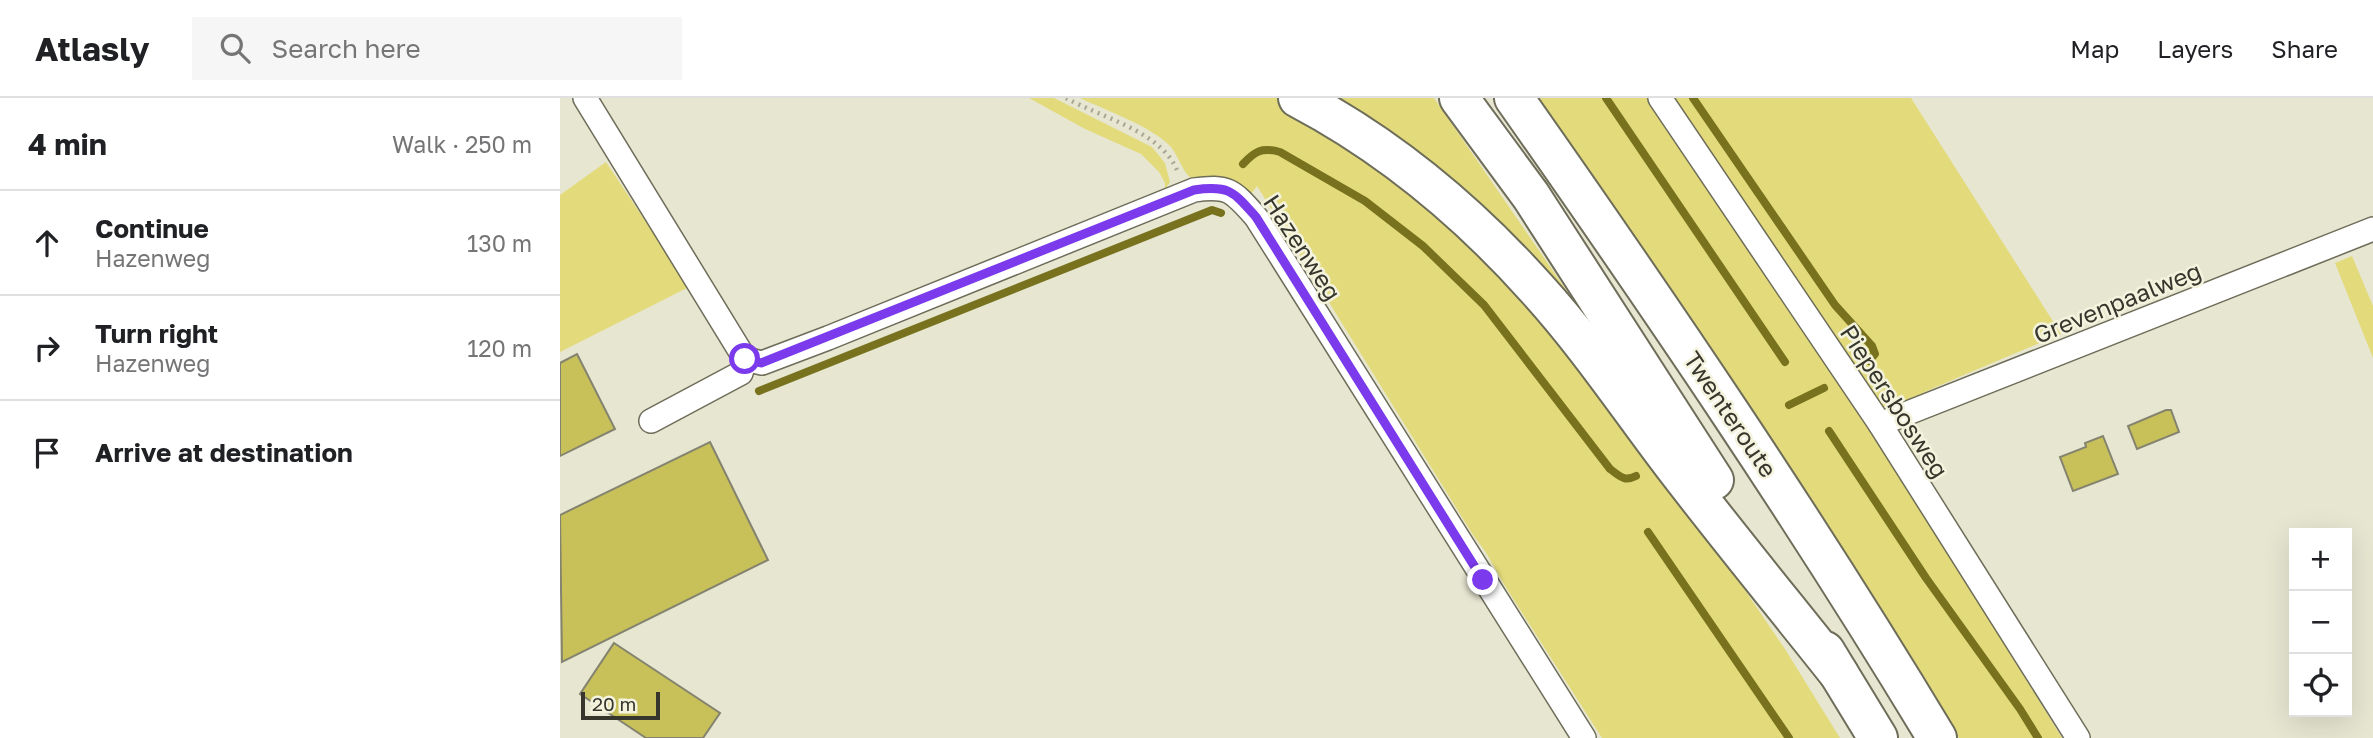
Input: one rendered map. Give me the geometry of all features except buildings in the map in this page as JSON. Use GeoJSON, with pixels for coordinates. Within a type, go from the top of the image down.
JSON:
{"type":"FeatureCollection","features":[{"type":"Feature","properties":{"kind":"highway"},"geometry":{"type":"LineString","coordinates":[[1298,98],[1386,152],[1438,193],[1493,242],[1530,281],[1580,340],[1685,480],[1839,674]]}},
{"type":"Feature","properties":{"kind":"highway","name":"Twenteroute"},"geometry":{"type":"LineString","coordinates":[[1458,98],[1531,196],[1878,738]]}},
{"type":"Feature","properties":{"kind":"highway","name":"Twenteroute"},"geometry":{"type":"LineString","coordinates":[[1514,98],[1618,246],[1744,434],[1868,624],[1937,738]]}},
{"type":"Feature","properties":{"kind":"street"},"geometry":{"type":"LineString","coordinates":[[584,98],[745,359],[741,373],[651,421]]}},
{"type":"Feature","properties":{"kind":"street","name":"Piepersbosweg"},"geometry":{"type":"LineString","coordinates":[[1660,98],[1880,424],[2078,738]]}},
{"type":"Feature","properties":{"kind":"street","name":"Hazenweg"},"geometry":{"type":"LineString","coordinates":[[745,359],[761,363],[817,343],[1186,194],[1217,187],[1238,196],[1256,217],[1584,738]]}},
{"type":"Feature","properties":{"kind":"street","name":"Grevenpaalweg"},"geometry":{"type":"LineString","coordinates":[[1880,424],[2373,229]]}},
{"type":"Feature","properties":{"kind":"path"},"geometry":{"type":"LineString","coordinates":[[1066,98],[1158,144],[1172,157],[1186,194]]}},
{"type":"Feature","properties":{"kind":"shaded area"},"geometry":{"type":"Polygon","coordinates":[[[1029,98],[1054,98],[1152,147],[1165,163],[1170,182],[1165,190],[1165,183],[1159,172],[1141,154],[1085,129],[1029,98]]]}},
{"type":"Feature","properties":{"kind":"shaded area"},"geometry":{"type":"Polygon","coordinates":[[[1080,98],[1278,98],[1336,131],[1473,238],[1670,480],[1785,649],[1840,738],[1602,738],[1257,186],[1251,194],[1226,178],[1212,177],[1197,181],[1192,179],[1172,149],[1159,137],[1138,124],[1080,98]]]}},
{"type":"Feature","properties":{"kind":"shaded area"},"geometry":{"type":"Polygon","coordinates":[[[1316,98],[1434,98],[1591,326],[1574,320],[1316,98]]]}},
{"type":"Feature","properties":{"kind":"shaded area"},"geometry":{"type":"Polygon","coordinates":[[[1538,98],[1647,98],[1872,430],[2062,738],[1959,738],[1848,557],[1538,98]]]}},
{"type":"Feature","properties":{"kind":"shaded area"},"geometry":{"type":"Polygon","coordinates":[[[1668,98],[1911,98],[2061,334],[1903,403],[1881,407],[1668,98]]]}},
{"type":"Feature","properties":{"kind":"shaded area"},"geometry":{"type":"Polygon","coordinates":[[[606,162],[689,287],[560,352],[560,195],[606,162]]]}},
{"type":"Feature","properties":{"kind":"shaded area"},"geometry":{"type":"Polygon","coordinates":[[[2352,256],[2373,306],[2373,358],[2335,263],[2352,256]]]}},
{"type":"Feature","properties":{"kind":"waterway"},"geometry":{"type":"LineString","coordinates":[[1606,98],[1785,362]]}},
{"type":"Feature","properties":{"kind":"waterway"},"geometry":{"type":"LineString","coordinates":[[1693,98],[1835,305],[1872,346],[1875,354],[1869,361]]}},
{"type":"Feature","properties":{"kind":"waterway"},"geometry":{"type":"LineString","coordinates":[[1243,164],[1259,151],[1280,152],[1365,201],[1423,246],[1484,305],[1610,469],[1625,478],[1636,476]]}},
{"type":"Feature","properties":{"kind":"waterway"},"geometry":{"type":"LineString","coordinates":[[759,391],[1212,210],[1221,213]]}},
{"type":"Feature","properties":{"kind":"waterway"},"geometry":{"type":"LineString","coordinates":[[1789,405],[1824,388]]}},
{"type":"Feature","properties":{"kind":"waterway"},"geometry":{"type":"LineString","coordinates":[[1829,431],[1926,578],[2038,738]]}},
{"type":"Feature","properties":{"kind":"waterway"},"geometry":{"type":"LineString","coordinates":[[1648,532],[1789,738]]}},
{"type":"Feature","properties":{"kind":"route"},"geometry":{"type":"LineString","coordinates":[[745,359],[761,363],[1194,190],[1217,187],[1238,196],[1256,217],[1483,580]]}}]}
